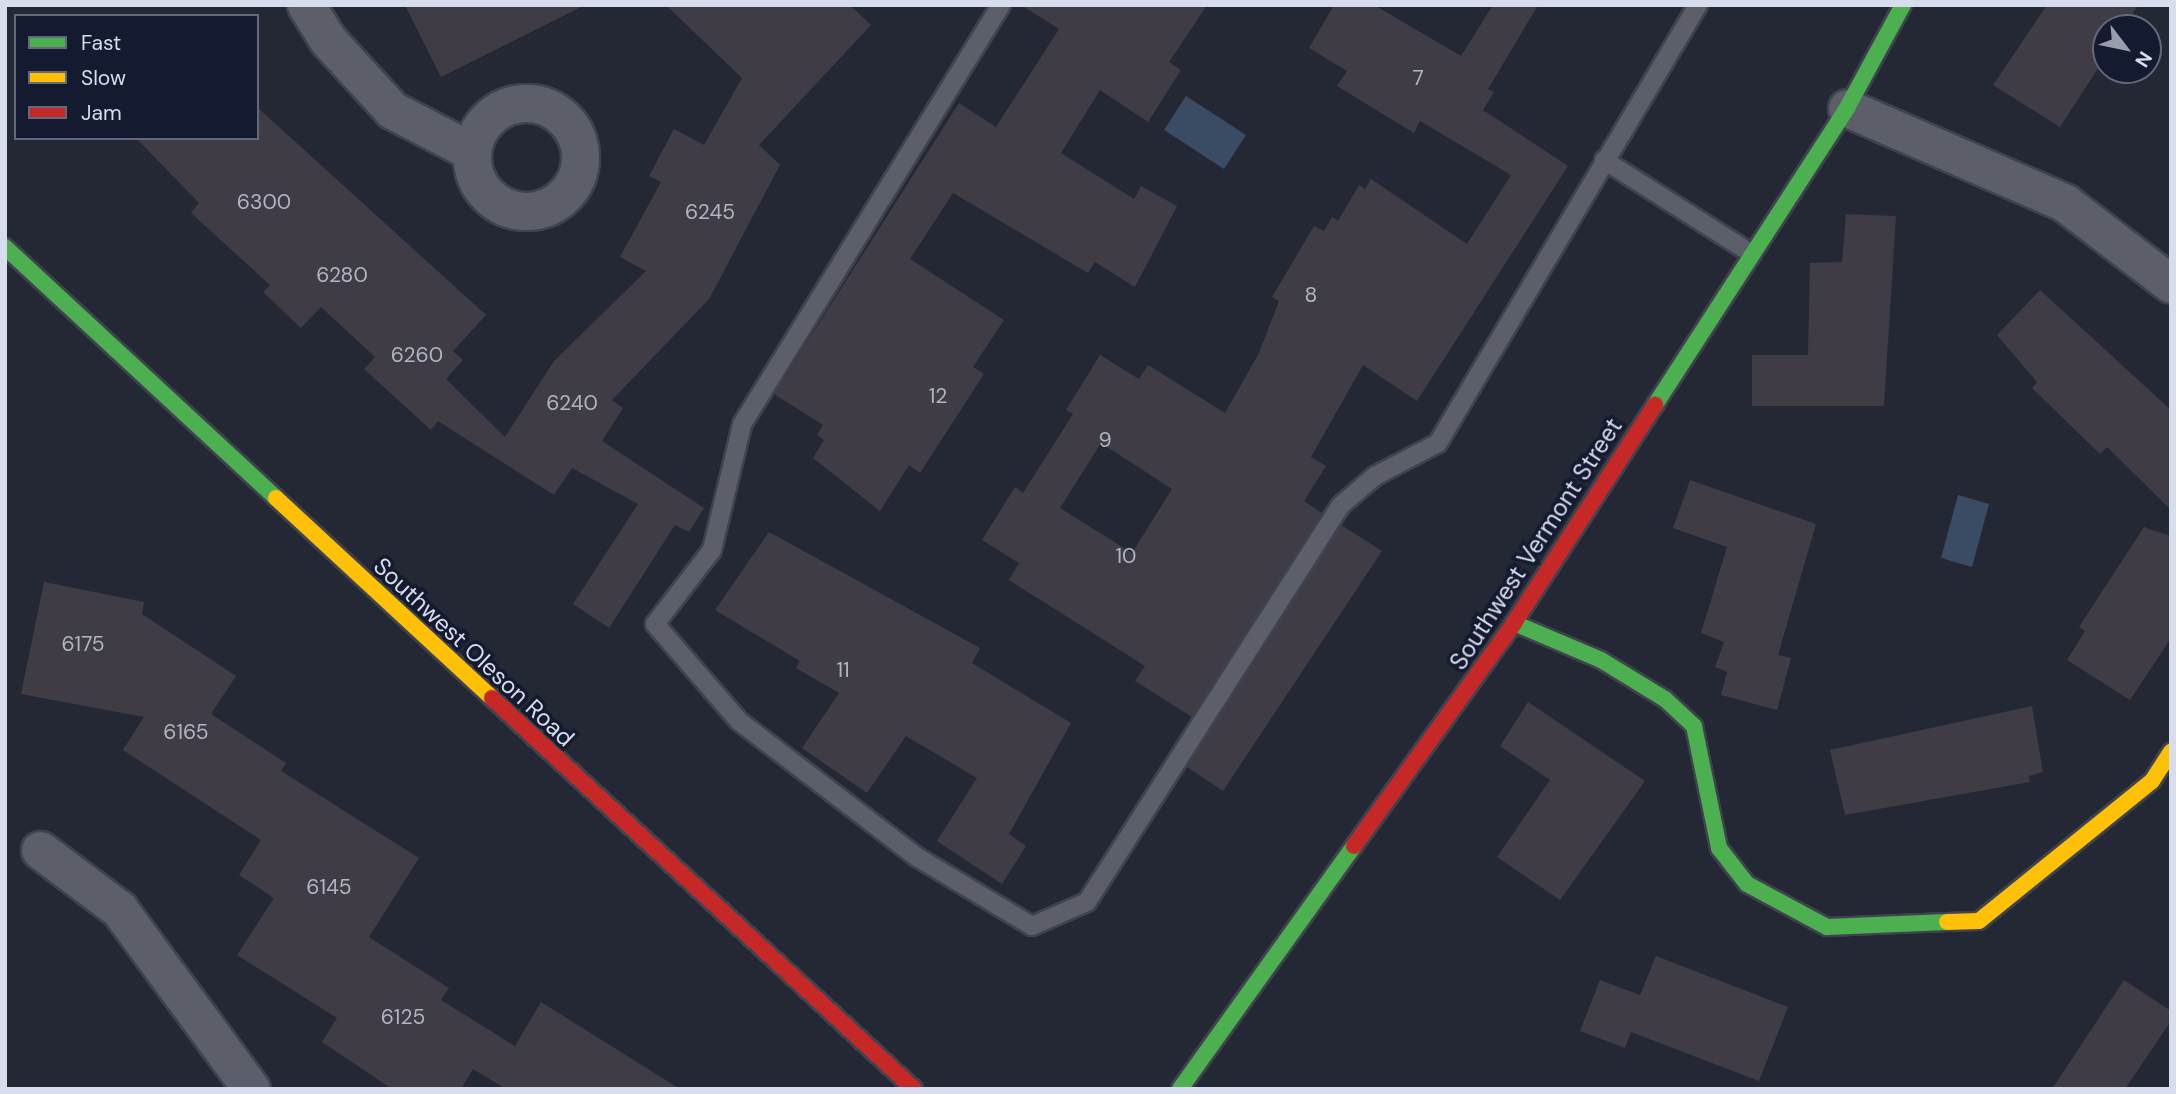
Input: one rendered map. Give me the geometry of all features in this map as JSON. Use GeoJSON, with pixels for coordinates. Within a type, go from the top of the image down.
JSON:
{"type":"FeatureCollection","features":[{"type":"Feature","properties":{"kind":"street"},"geometry":{"type":"LineString","coordinates":[[306,5],[334,48],[392,110],[471,151]]}},
{"type":"Feature","properties":{"kind":"street","name":"Southwest Vermont Street"},"geometry":{"type":"LineString","coordinates":[[1180,1089],[1514,623],[1847,108],[1903,5]]}},
{"type":"Feature","properties":{"kind":"street"},"geometry":{"type":"LineString","coordinates":[[1847,108],[2065,203],[2171,284]]}},
{"type":"Feature","properties":{"kind":"street","name":"Southwest Oleson Road"},"geometry":{"type":"LineString","coordinates":[[5,247],[914,1089]]}},
{"type":"Feature","properties":{"kind":"street"},"geometry":{"type":"LineString","coordinates":[[1514,623],[1601,660],[1665,699],[1694,726],[1718,848],[1747,884],[1827,927],[1979,921],[2152,780],[2171,752]]}},
{"type":"Feature","properties":{"kind":"street"},"geometry":{"type":"LineString","coordinates":[[40,850],[119,909],[251,1089]]}},
{"type":"Feature","properties":{"kind":"lane"},"geometry":{"type":"LineString","coordinates":[[1001,5],[742,425],[712,550],[655,624],[739,721],[917,857],[1032,926],[1087,902],[1340,506],[1375,476],[1438,443],[1698,5]]}},
{"type":"Feature","properties":{"kind":"lane"},"geometry":{"type":"LineString","coordinates":[[1604,160],[1752,254]]}},
{"type":"Feature","properties":{"kind":"water"},"geometry":{"type":"Polygon","coordinates":[[[1186,96],[1246,135],[1224,169],[1164,130],[1186,96]]]}},
{"type":"Feature","properties":{"kind":"water"},"geometry":{"type":"Polygon","coordinates":[[[1958,495],[1989,504],[1972,567],[1941,558],[1958,495]]]}},
{"type":"Feature","properties":{"kind":"building"},"geometry":{"type":"Polygon","coordinates":[[[405,5],[585,5],[441,77],[405,5]]]}},
{"type":"Feature","properties":{"kind":"building"},"geometry":{"type":"Polygon","coordinates":[[[666,5],[850,5],[871,25],[759,145],[780,165],[709,299],[612,400],[623,408],[602,441],[704,508],[689,532],[675,525],[609,628],[573,604],[638,504],[572,468],[554,495],[438,421],[431,430],[364,369],[375,357],[321,307],[301,328],[263,292],[270,285],[191,213],[199,203],[138,140],[259,140],[259,109],[486,315],[453,351],[463,360],[446,379],[505,437],[554,361],[646,271],[620,257],[661,182],[649,176],[674,129],[704,145],[742,78],[666,5]]]}},
{"type":"Feature","properties":{"kind":"building"},"geometry":{"type":"Polygon","coordinates":[[[1021,5],[1207,5],[1169,62],[1181,70],[1148,122],[1100,90],[1061,153],[1134,199],[1141,186],[1177,206],[1135,287],[1095,262],[1088,273],[953,193],[910,259],[1004,320],[973,367],[984,374],[920,473],[909,465],[880,511],[813,458],[824,440],[817,435],[823,425],[774,394],[959,103],[996,127],[1059,29],[1021,5]]]}},
{"type":"Feature","properties":{"kind":"building"},"geometry":{"type":"Polygon","coordinates":[[[1334,5],[1374,5],[1461,56],[1493,5],[1538,5],[1488,89],[1494,92],[1483,110],[1568,166],[1417,401],[1363,365],[1311,457],[1326,466],[1304,501],[1322,513],[1192,717],[1135,681],[1145,666],[1009,580],[1019,563],[982,540],[1015,487],[1023,493],[1073,414],[1066,410],[1100,355],[1139,379],[1148,365],[1225,413],[1259,353],[1279,301],[1272,297],[1314,226],[1324,231],[1332,217],[1338,221],[1359,185],[1365,189],[1371,179],[1467,244],[1511,175],[1420,121],[1414,133],[1337,86],[1347,71],[1309,48],[1334,5]],[[1101,443],[1060,508],[1132,553],[1172,489],[1101,443]]]}},
{"type":"Feature","properties":{"kind":"building"},"geometry":{"type":"Polygon","coordinates":[[[2047,5],[2138,5],[2133,14],[2092,14],[2092,78],[2060,127],[1993,85],[2047,5]]]}},
{"type":"Feature","properties":{"kind":"building"},"geometry":{"type":"Polygon","coordinates":[[[1846,214],[1896,216],[1884,406],[1752,406],[1752,355],[1808,355],[1810,263],[1842,262],[1846,214]]]}},
{"type":"Feature","properties":{"kind":"building"},"geometry":{"type":"Polygon","coordinates":[[[2040,290],[2171,410],[2171,510],[2107,447],[2100,454],[2032,388],[2037,382],[1997,335],[2040,290]]]}},
{"type":"Feature","properties":{"kind":"building"},"geometry":{"type":"Polygon","coordinates":[[[1690,480],[1816,524],[1778,655],[1791,658],[1777,710],[1721,695],[1727,672],[1715,667],[1724,642],[1701,633],[1727,547],[1673,528],[1690,480]]]}},
{"type":"Feature","properties":{"kind":"building"},"geometry":{"type":"Polygon","coordinates":[[[1341,525],[1382,551],[1223,791],[1187,767],[1341,525]]]}},
{"type":"Feature","properties":{"kind":"building"},"geometry":{"type":"Polygon","coordinates":[[[2144,527],[2171,536],[2171,638],[2130,700],[2067,660],[2085,631],[2079,627],[2144,527]]]}},
{"type":"Feature","properties":{"kind":"building"},"geometry":{"type":"Polygon","coordinates":[[[769,532],[980,648],[972,663],[1071,723],[1009,834],[1026,846],[1002,884],[937,841],[977,778],[906,736],[867,793],[802,748],[839,693],[796,668],[800,661],[715,610],[769,532]]]}},
{"type":"Feature","properties":{"kind":"building"},"geometry":{"type":"Polygon","coordinates":[[[44,582],[144,602],[142,614],[236,676],[211,714],[286,763],[281,771],[419,858],[369,937],[449,988],[441,1000],[515,1046],[541,1002],[680,1089],[506,1089],[473,1069],[461,1089],[392,1089],[322,1042],[337,1018],[237,955],[274,898],[239,875],[261,840],[123,750],[144,717],[21,694],[44,582]]]}},
{"type":"Feature","properties":{"kind":"building"},"geometry":{"type":"Polygon","coordinates":[[[1528,702],[1645,781],[1560,900],[1497,857],[1550,780],[1500,746],[1528,702]]]}},
{"type":"Feature","properties":{"kind":"building"},"geometry":{"type":"Polygon","coordinates":[[[2032,706],[2043,772],[2029,776],[2030,782],[1845,815],[1830,750],[2032,706]]]}},
{"type":"Feature","properties":{"kind":"building"},"geometry":{"type":"Polygon","coordinates":[[[1656,956],[1788,1007],[1759,1081],[1631,1032],[1625,1048],[1580,1031],[1600,980],[1640,995],[1656,956]]]}},
{"type":"Feature","properties":{"kind":"building"},"geometry":{"type":"Polygon","coordinates":[[[2124,980],[2171,1011],[2171,1021],[2125,1089],[2052,1089],[2124,980]]]}},
{"type":"Feature","properties":{"kind":"traffic: fast"},"geometry":{"type":"LineString","coordinates":[[1655,405],[1847,108],[1903,5]]}},
{"type":"Feature","properties":{"kind":"traffic: fast"},"geometry":{"type":"LineString","coordinates":[[5,247],[276,498]]}},
{"type":"Feature","properties":{"kind":"traffic: fast"},"geometry":{"type":"LineString","coordinates":[[1514,623],[1601,660],[1665,699],[1694,726],[1719,848],[1747,884],[1827,927],[1947,922]]}},
{"type":"Feature","properties":{"kind":"traffic: fast"},"geometry":{"type":"LineString","coordinates":[[1180,1089],[1354,846]]}},
{"type":"Feature","properties":{"kind":"traffic: slow"},"geometry":{"type":"LineString","coordinates":[[276,498],[492,698]]}},
{"type":"Feature","properties":{"kind":"traffic: slow"},"geometry":{"type":"LineString","coordinates":[[1947,922],[1979,921],[2152,781],[2171,752]]}},
{"type":"Feature","properties":{"kind":"traffic: jam"},"geometry":{"type":"LineString","coordinates":[[1354,846],[1514,623],[1655,405]]}},
{"type":"Feature","properties":{"kind":"traffic: jam"},"geometry":{"type":"LineString","coordinates":[[492,698],[914,1089]]}}]}
